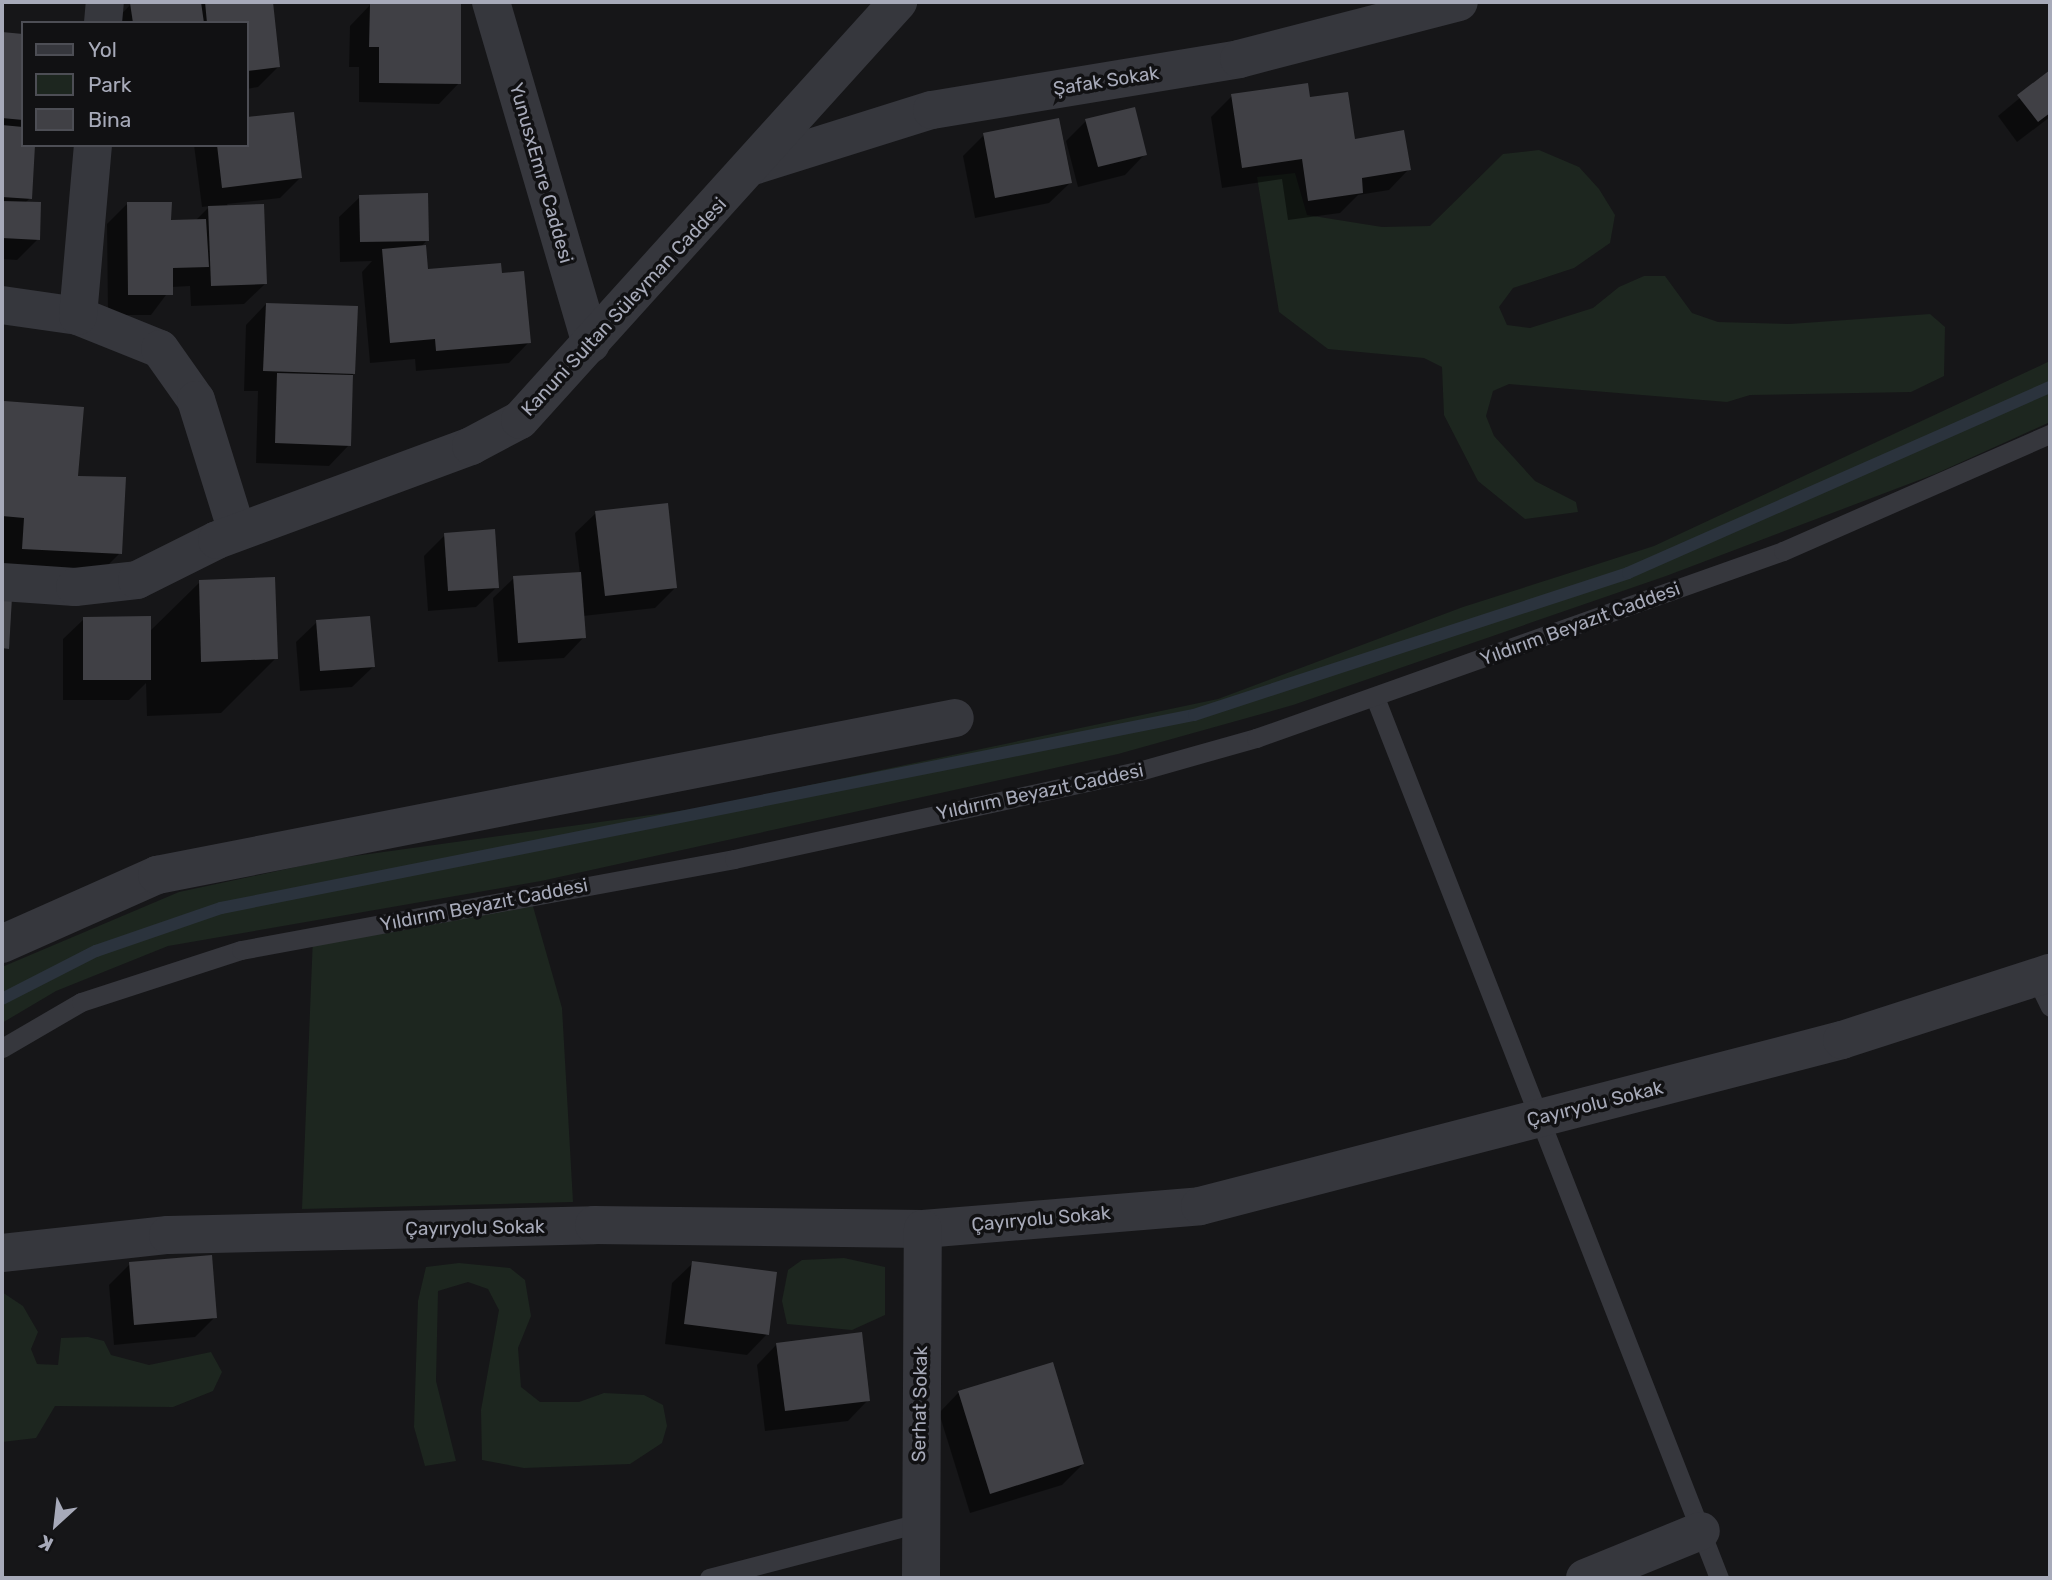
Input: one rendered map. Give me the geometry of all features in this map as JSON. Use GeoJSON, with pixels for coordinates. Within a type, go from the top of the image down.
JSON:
{"type":"FeatureCollection","features":[{"type":"Feature","properties":{"kind":"street"},"geometry":{"type":"LineString","coordinates":[[103,21],[105,2]]}},
{"type":"Feature","properties":{"kind":"street","name":"YunusxEmre Caddesi"},"geometry":{"type":"LineString","coordinates":[[491,2],[591,344]]}},
{"type":"Feature","properties":{"kind":"street","name":"Kanuni Sultan Süleyman Caddesi"},"geometry":{"type":"LineString","coordinates":[[2,582],[108,586],[167,568],[237,533],[471,446],[520,420],[756,165],[898,2]]}},
{"type":"Feature","properties":{"kind":"street","name":"Şafak Sokak"},"geometry":{"type":"LineString","coordinates":[[756,165],[932,110],[1252,56],[1459,2]]}},
{"type":"Feature","properties":{"kind":"street"},"geometry":{"type":"LineString","coordinates":[[78,316],[93,147]]}},
{"type":"Feature","properties":{"kind":"street"},"geometry":{"type":"LineString","coordinates":[[2,305],[78,316],[160,349],[180,371],[220,463],[237,533]]}},
{"type":"Feature","properties":{"kind":"street"},"geometry":{"type":"LineString","coordinates":[[2,944],[157,875],[955,718]]}},
{"type":"Feature","properties":{"kind":"street","name":"Çayıryolu Sokak"},"geometry":{"type":"LineString","coordinates":[[2,1253],[182,1234],[594,1225],[923,1229],[1200,1206],[2045,986]]}},
{"type":"Feature","properties":{"kind":"street","name":"Serhat Sokak"},"geometry":{"type":"LineString","coordinates":[[921,1578],[918,1523],[923,1229]]}},
{"type":"Feature","properties":{"kind":"street"},"geometry":{"type":"LineString","coordinates":[[1585,1578],[1701,1531]]}},
{"type":"Feature","properties":{"kind":"lane","name":"Yıldırım Beyazıt Caddesi"},"geometry":{"type":"LineString","coordinates":[[2,1048],[81,1002],[241,950],[734,859],[1139,771],[1376,700],[1783,551],[2050,434]]}},
{"type":"Feature","properties":{"kind":"lane"},"geometry":{"type":"LineString","coordinates":[[1376,700],[1542,1117],[1719,1578]]}},
{"type":"Feature","properties":{"kind":"lane"},"geometry":{"type":"LineString","coordinates":[[709,1578],[918,1523]]}},
{"type":"Feature","properties":{"kind":"green space"},"geometry":{"type":"Polygon","coordinates":[[[1539,150],[1579,167],[1599,189],[1615,215],[1610,243],[1574,268],[1513,288],[1499,307],[1507,325],[1530,328],[1593,308],[1619,287],[1644,276],[1665,276],[1692,313],[1718,322],[1790,324],[1930,314],[1945,327],[1944,376],[1911,392],[1750,395],[1727,402],[1509,384],[1493,391],[1486,416],[1494,436],[1535,481],[1576,502],[1578,512],[1525,519],[1478,481],[1444,415],[1442,367],[1424,358],[1328,349],[1279,312],[1257,177],[1295,173],[1307,215],[1382,227],[1430,226],[1503,154],[1539,150]]]}},
{"type":"Feature","properties":{"kind":"green space"},"geometry":{"type":"Polygon","coordinates":[[[2050,361],[2050,422],[1935,474],[1666,576],[1293,705],[1118,754],[541,881],[168,946],[56,991],[2,1023],[2,967],[179,892],[333,859],[701,808],[1218,699],[1463,607],[1654,546],[2050,361]]]}},
{"type":"Feature","properties":{"kind":"green space"},"geometry":{"type":"Polygon","coordinates":[[[530,896],[562,1008],[573,1202],[302,1209],[313,937],[530,896]]]}},
{"type":"Feature","properties":{"kind":"green space"},"geometry":{"type":"Polygon","coordinates":[[[844,1258],[885,1267],[885,1315],[852,1330],[787,1324],[782,1301],[788,1270],[802,1260],[844,1258]]]}},
{"type":"Feature","properties":{"kind":"green space"},"geometry":{"type":"Polygon","coordinates":[[[459,1263],[510,1268],[525,1280],[531,1316],[518,1348],[521,1387],[540,1402],[579,1402],[604,1393],[644,1395],[663,1405],[667,1426],[662,1443],[630,1464],[524,1468],[482,1460],[481,1410],[499,1310],[488,1289],[468,1282],[438,1291],[436,1381],[456,1461],[425,1466],[414,1427],[418,1301],[426,1267],[459,1263]]]}},
{"type":"Feature","properties":{"kind":"green space"},"geometry":{"type":"Polygon","coordinates":[[[2,1292],[23,1306],[38,1332],[31,1349],[37,1364],[58,1365],[61,1338],[88,1337],[104,1341],[111,1355],[149,1365],[211,1352],[222,1372],[213,1391],[173,1407],[55,1406],[36,1438],[2,1442],[2,1292]]]}},
{"type":"Feature","properties":{"kind":"building"},"geometry":{"type":"Polygon","coordinates":[[[201,2],[204,21],[133,21],[130,3],[201,2]]]}},
{"type":"Feature","properties":{"kind":"building"},"geometry":{"type":"Polygon","coordinates":[[[205,2],[273,2],[280,67],[248,71],[248,21],[207,21],[205,2]]]}},
{"type":"Feature","properties":{"kind":"building"},"geometry":{"type":"Polygon","coordinates":[[[370,4],[461,4],[461,84],[379,83],[379,47],[369,47],[370,4]]]}},
{"type":"Feature","properties":{"kind":"building"},"geometry":{"type":"Polygon","coordinates":[[[2,32],[21,34],[21,120],[2,118],[2,32]]]}},
{"type":"Feature","properties":{"kind":"building"},"geometry":{"type":"Polygon","coordinates":[[[2050,70],[2050,113],[2038,122],[2017,95],[2050,70]]]}},
{"type":"Feature","properties":{"kind":"building"},"geometry":{"type":"Polygon","coordinates":[[[1308,83],[1310,97],[1348,92],[1355,139],[1404,130],[1411,170],[1362,178],[1363,193],[1308,201],[1302,159],[1242,168],[1231,94],[1308,83]]]}},
{"type":"Feature","properties":{"kind":"building"},"geometry":{"type":"Polygon","coordinates":[[[1135,107],[1147,155],[1098,167],[1085,119],[1135,107]]]}},
{"type":"Feature","properties":{"kind":"building"},"geometry":{"type":"Polygon","coordinates":[[[294,112],[302,178],[222,188],[217,147],[248,147],[248,117],[294,112]]]}},
{"type":"Feature","properties":{"kind":"building"},"geometry":{"type":"Polygon","coordinates":[[[1059,118],[1072,183],[995,198],[983,133],[1059,118]]]}},
{"type":"Feature","properties":{"kind":"building"},"geometry":{"type":"Polygon","coordinates":[[[2,125],[21,127],[21,147],[35,147],[32,199],[2,197],[2,125]]]}},
{"type":"Feature","properties":{"kind":"building"},"geometry":{"type":"Polygon","coordinates":[[[428,193],[429,241],[360,242],[359,195],[428,193]]]}},
{"type":"Feature","properties":{"kind":"building"},"geometry":{"type":"Polygon","coordinates":[[[2,201],[41,202],[40,240],[2,238],[2,201]]]}},
{"type":"Feature","properties":{"kind":"building"},"geometry":{"type":"Polygon","coordinates":[[[127,202],[172,202],[171,220],[206,219],[209,267],[173,268],[173,295],[128,295],[127,202]]]}},
{"type":"Feature","properties":{"kind":"building"},"geometry":{"type":"Polygon","coordinates":[[[264,204],[267,284],[211,286],[208,206],[264,204]]]}},
{"type":"Feature","properties":{"kind":"building"},"geometry":{"type":"Polygon","coordinates":[[[426,245],[428,269],[501,263],[502,273],[524,271],[531,343],[436,351],[435,339],[390,343],[382,249],[426,245]]]}},
{"type":"Feature","properties":{"kind":"building"},"geometry":{"type":"Polygon","coordinates":[[[266,303],[358,306],[355,374],[263,371],[266,303]]]}},
{"type":"Feature","properties":{"kind":"building"},"geometry":{"type":"Polygon","coordinates":[[[277,373],[353,375],[351,446],[275,443],[277,373]]]}},
{"type":"Feature","properties":{"kind":"building"},"geometry":{"type":"Polygon","coordinates":[[[4,401],[84,407],[78,476],[126,477],[122,554],[22,549],[24,518],[2,516],[4,401]]]}},
{"type":"Feature","properties":{"kind":"building"},"geometry":{"type":"Polygon","coordinates":[[[668,503],[677,588],[605,596],[595,511],[668,503]]]}},
{"type":"Feature","properties":{"kind":"building"},"geometry":{"type":"Polygon","coordinates":[[[495,529],[499,588],[448,591],[444,533],[495,529]]]}},
{"type":"Feature","properties":{"kind":"building"},"geometry":{"type":"Polygon","coordinates":[[[581,572],[586,638],[518,643],[513,576],[581,572]]]}},
{"type":"Feature","properties":{"kind":"building"},"geometry":{"type":"Polygon","coordinates":[[[275,577],[278,659],[201,662],[199,580],[275,577]]]}},
{"type":"Feature","properties":{"kind":"building"},"geometry":{"type":"Polygon","coordinates":[[[2,596],[12,597],[9,649],[2,648],[2,596]]]}},
{"type":"Feature","properties":{"kind":"building"},"geometry":{"type":"Polygon","coordinates":[[[151,616],[151,680],[83,680],[83,617],[151,616]]]}},
{"type":"Feature","properties":{"kind":"building"},"geometry":{"type":"Polygon","coordinates":[[[370,616],[375,667],[320,671],[316,620],[370,616]]]}},
{"type":"Feature","properties":{"kind":"building"},"geometry":{"type":"Polygon","coordinates":[[[212,1255],[217,1318],[134,1325],[129,1262],[212,1255]]]}},
{"type":"Feature","properties":{"kind":"building"},"geometry":{"type":"Polygon","coordinates":[[[692,1261],[777,1272],[769,1335],[684,1324],[692,1261]]]}},
{"type":"Feature","properties":{"kind":"building"},"geometry":{"type":"Polygon","coordinates":[[[862,1332],[870,1401],[785,1411],[776,1343],[862,1332]]]}},
{"type":"Feature","properties":{"kind":"building"},"geometry":{"type":"Polygon","coordinates":[[[1053,1362],[1084,1464],[990,1494],[958,1391],[1053,1362]]]}},
{"type":"Feature","properties":{"kind":"waterway"},"geometry":{"type":"LineString","coordinates":[[2,999],[96,951],[221,908],[1194,715],[1628,573],[2050,387]]}}]}
